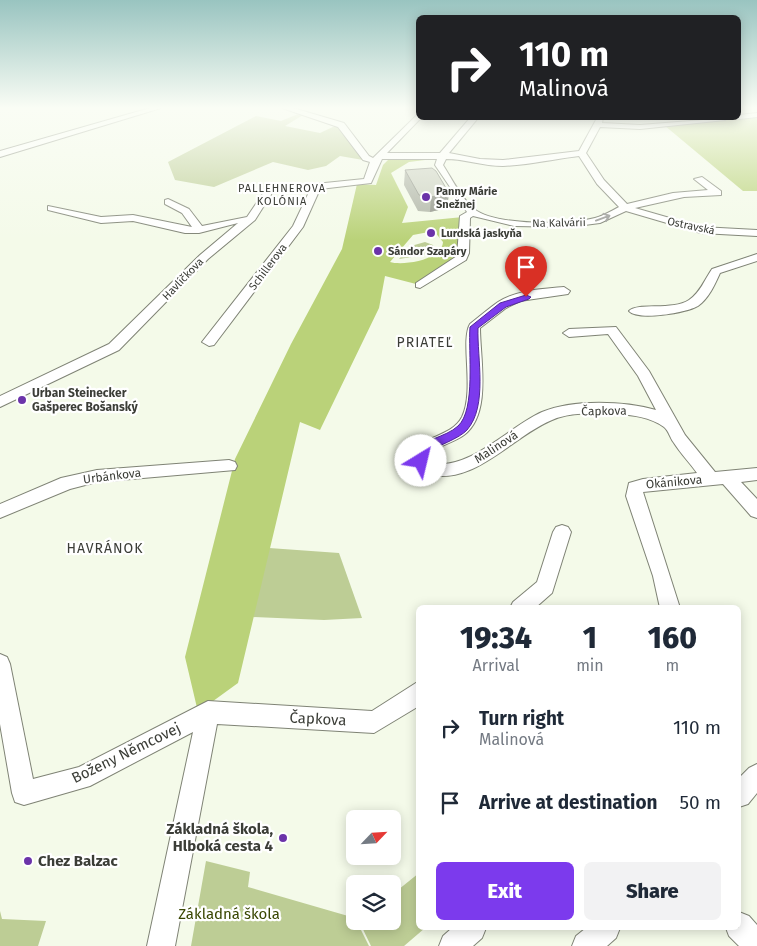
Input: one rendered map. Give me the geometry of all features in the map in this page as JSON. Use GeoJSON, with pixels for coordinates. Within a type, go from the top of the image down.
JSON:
{"type":"FeatureCollection","features":[{"type":"Feature","properties":{"kind":"street"},"geometry":{"type":"LineString","coordinates":[[361,152],[366,158],[456,156],[480,162],[509,163],[582,153],[598,182],[626,208]]}},
{"type":"Feature","properties":{"kind":"street"},"geometry":{"type":"LineString","coordinates":[[379,158],[384,152]]}},
{"type":"Feature","properties":{"kind":"street"},"geometry":{"type":"LineString","coordinates":[[420,285],[462,258],[464,253],[465,216],[474,213],[440,166],[442,157],[446,152]]}},
{"type":"Feature","properties":{"kind":"street","name":"Havlíčkova"},"geometry":{"type":"LineString","coordinates":[[0,402],[114,347],[204,257],[251,218],[269,191],[368,181],[379,158]]}},
{"type":"Feature","properties":{"kind":"street","name":"Na Kalvárii"},"geometry":{"type":"LineString","coordinates":[[474,213],[494,221],[559,224],[598,221],[626,208],[699,192],[718,193],[699,179]]}},
{"type":"Feature","properties":{"kind":"street","name":"Schillerova"},"geometry":{"type":"LineString","coordinates":[[209,342],[298,227],[317,185]]}},
{"type":"Feature","properties":{"kind":"street"},"geometry":{"type":"LineString","coordinates":[[168,202],[186,211],[199,230]]}},
{"type":"Feature","properties":{"kind":"street"},"geometry":{"type":"LineString","coordinates":[[51,208],[101,220],[133,218],[185,230],[199,230],[251,218]]}},
{"type":"Feature","properties":{"kind":"street","name":"Ostravská"},"geometry":{"type":"LineString","coordinates":[[626,208],[670,223],[696,229],[728,233],[757,233]]}},
{"type":"Feature","properties":{"kind":"street"},"geometry":{"type":"LineString","coordinates":[[635,311],[658,311],[690,305],[705,290],[716,271],[757,257]]}},
{"type":"Feature","properties":{"kind":"street","name":"Malinová"},"geometry":{"type":"LineString","coordinates":[[534,421],[494,450],[460,467],[436,471],[425,466],[418,455],[422,449],[462,428],[470,414],[476,393],[472,351],[474,327],[503,305],[514,300],[564,291]]}},
{"type":"Feature","properties":{"kind":"street"},"geometry":{"type":"LineString","coordinates":[[569,333],[611,330],[644,374],[680,439],[719,478],[757,511]]}},
{"type":"Feature","properties":{"kind":"street","name":"Čapkova"},"geometry":{"type":"LineString","coordinates":[[534,421],[550,414],[619,410],[646,412],[671,425]]}},
{"type":"Feature","properties":{"kind":"street","name":"Urbánkova"},"geometry":{"type":"LineString","coordinates":[[0,510],[67,483],[97,476],[229,466]]}},
{"type":"Feature","properties":{"kind":"street","name":"Okánikova"},"geometry":{"type":"LineString","coordinates":[[669,605],[634,496],[635,488],[643,485],[757,474]]}},
{"type":"Feature","properties":{"kind":"street"},"geometry":{"type":"LineString","coordinates":[[524,605],[545,587],[562,532]]}},
{"type":"Feature","properties":{"kind":"street","name":"Boženy Němcovej"},"geometry":{"type":"LineString","coordinates":[[1,669],[24,794],[82,778],[208,712]]}},
{"type":"Feature","properties":{"kind":"street","name":"Čapkova"},"geometry":{"type":"LineString","coordinates":[[208,712],[374,722],[416,694]]}},
{"type":"Feature","properties":{"kind":"street"},"geometry":{"type":"LineString","coordinates":[[161,946],[208,712]]}},
{"type":"Feature","properties":{"kind":"street"},"geometry":{"type":"LineString","coordinates":[[741,793],[757,776]]}},
{"type":"Feature","properties":{"kind":"street"},"geometry":{"type":"LineString","coordinates":[[741,928],[757,945]]}},
{"type":"Feature","properties":{"kind":"street"},"geometry":{"type":"LineString","coordinates":[[452,946],[470,930]]}},
{"type":"Feature","properties":{"kind":"street"},"geometry":{"type":"LineString","coordinates":[[586,946],[604,930]]}},
{"type":"Feature","properties":{"kind":"green space"},"geometry":{"type":"Polygon","coordinates":[[[187,152],[357,152],[363,160],[340,156],[326,166],[308,170],[273,162],[214,187],[175,180],[168,162],[187,152]]]}},
{"type":"Feature","properties":{"kind":"green space"},"geometry":{"type":"Polygon","coordinates":[[[696,152],[757,152],[757,191],[743,191],[696,152]]]}},
{"type":"Feature","properties":{"kind":"green space"},"geometry":{"type":"Polygon","coordinates":[[[391,157],[433,159],[409,162],[391,173],[408,207],[402,223],[463,217],[460,257],[416,284],[385,276],[379,308],[320,430],[300,422],[238,683],[198,712],[185,657],[235,459],[291,344],[342,249],[357,184],[376,185],[383,165],[391,157]],[[434,231],[413,235],[390,262],[412,262],[429,257],[441,248],[443,242],[434,231]]]}},
{"type":"Feature","properties":{"kind":"green space"},"geometry":{"type":"Polygon","coordinates":[[[425,242],[433,245],[434,249],[424,255],[399,259],[411,246],[425,242]]]}},
{"type":"Feature","properties":{"kind":"green space"},"geometry":{"type":"Polygon","coordinates":[[[269,548],[339,553],[362,618],[324,620],[253,617],[269,548]]]}},
{"type":"Feature","properties":{"kind":"green space","name":"Základná škola"},"geometry":{"type":"Polygon","coordinates":[[[206,861],[250,872],[248,887],[346,915],[346,930],[361,930],[369,946],[191,946],[206,861]]]}},
{"type":"Feature","properties":{"kind":"green space"},"geometry":{"type":"Polygon","coordinates":[[[416,875],[416,930],[423,930],[404,946],[371,946],[363,930],[401,930],[401,888],[416,875]]]}},
{"type":"Feature","properties":{"kind":"green space"},"geometry":{"type":"Polygon","coordinates":[[[0,911],[2,919],[46,921],[38,946],[0,946],[0,911]]]}},
{"type":"Feature","properties":{"kind":"building"},"geometry":{"type":"Polygon","coordinates":[[[432,168],[436,171],[449,193],[431,197],[419,195],[405,170],[432,168]]]}},
{"type":"Feature","properties":{"kind":"place","name":"Panny Márie Snežnej"},"geometry":{"type":"Point","coordinates":[426,197]}},
{"type":"Feature","properties":{"kind":"place","name":"Lurdská jaskyňa"},"geometry":{"type":"Point","coordinates":[431,233]}},
{"type":"Feature","properties":{"kind":"place","name":"Sándor Szapáry"},"geometry":{"type":"Point","coordinates":[378,251]}},
{"type":"Feature","properties":{"kind":"place","name":"Urban Steinecker Gašperec Bošanský"},"geometry":{"type":"Point","coordinates":[22,400]}},
{"type":"Feature","properties":{"kind":"place","name":"Základná škola, Hlboká cesta 4"},"geometry":{"type":"Point","coordinates":[283,838]}},
{"type":"Feature","properties":{"kind":"place","name":"Chez Balzac"},"geometry":{"type":"Point","coordinates":[28,861]}},
{"type":"Feature","properties":{"kind":"district","name":"PALLEHNEROVA KOLÓNIA"},"geometry":{"type":"Point","coordinates":[282,194]}},
{"type":"Feature","properties":{"kind":"district","name":"PRIATEĽ"},"geometry":{"type":"Point","coordinates":[425,342]}},
{"type":"Feature","properties":{"kind":"district","name":"HAVRÁNOK"},"geometry":{"type":"Point","coordinates":[105,548]}},
{"type":"Feature","properties":{"kind":"route"},"geometry":{"type":"LineString","coordinates":[[421,461],[418,455],[422,449],[462,428],[470,414],[476,393],[472,351],[474,327],[503,305],[526,297]]}}]}
